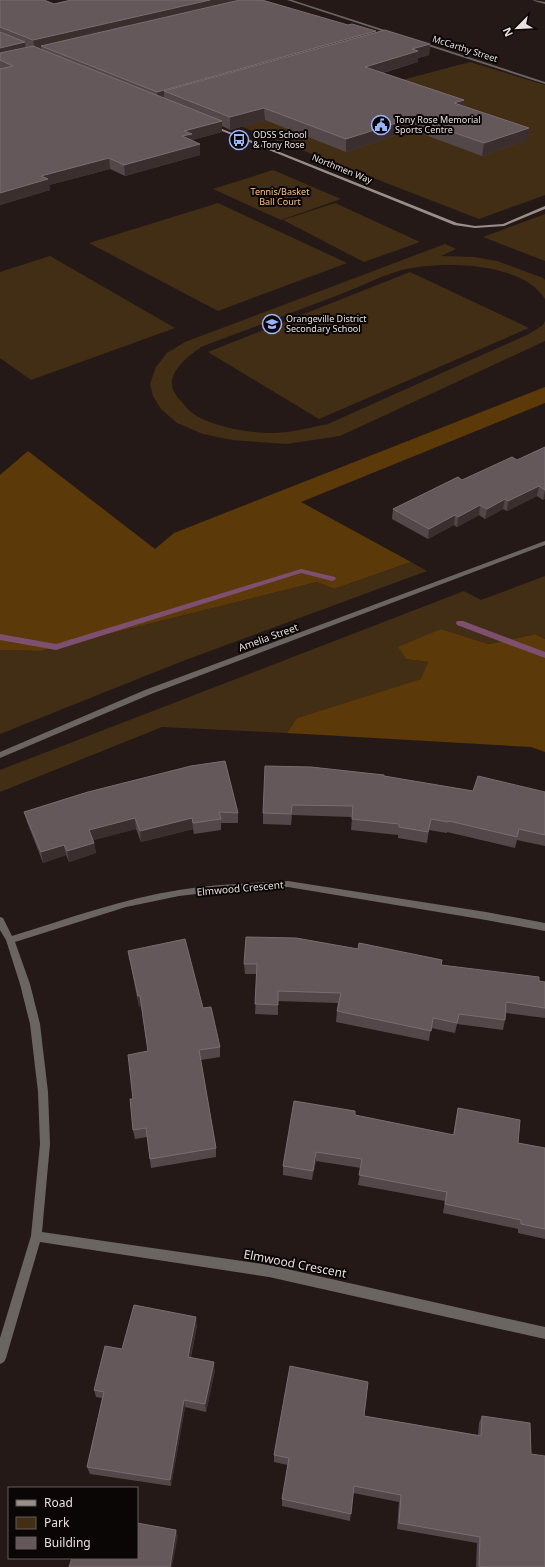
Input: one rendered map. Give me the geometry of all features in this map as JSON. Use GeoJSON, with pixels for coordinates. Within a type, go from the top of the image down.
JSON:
{"type":"FeatureCollection","features":[{"type":"Feature","properties":{"kind":"street"},"geometry":{"type":"LineString","coordinates":[[289,0],[396,35],[388,37]]}},
{"type":"Feature","properties":{"kind":"street"},"geometry":{"type":"LineString","coordinates":[[535,0],[545,3]]}},
{"type":"Feature","properties":{"kind":"street","name":"McCarthy Street"},"geometry":{"type":"LineString","coordinates":[[417,41],[545,83]]}},
{"type":"Feature","properties":{"kind":"street","name":"Northmen Way"},"geometry":{"type":"LineString","coordinates":[[209,124],[453,223],[475,227],[504,225],[545,207]]}},
{"type":"Feature","properties":{"kind":"street","name":"Amelia Street"},"geometry":{"type":"LineString","coordinates":[[0,754],[148,692],[545,543]]}},
{"type":"Feature","properties":{"kind":"street","name":"Elmwood Crescent"},"geometry":{"type":"LineString","coordinates":[[10,940],[141,901],[179,893],[223,888],[288,884],[545,927]]}},
{"type":"Feature","properties":{"kind":"street"},"geometry":{"type":"LineString","coordinates":[[0,921],[10,940],[25,984],[35,1024],[43,1092],[45,1144],[36,1236],[0,1358]]}},
{"type":"Feature","properties":{"kind":"street","name":"Elmwood Crescent"},"geometry":{"type":"LineString","coordinates":[[36,1236],[269,1271],[545,1333]]}},
{"type":"Feature","properties":{"kind":"green space"},"geometry":{"type":"Polygon","coordinates":[[[470,62],[545,85],[545,195],[479,219],[235,124],[470,62]]]}},
{"type":"Feature","properties":{"kind":"green space","name":"Tennis/Basket Ball Court"},"geometry":{"type":"Polygon","coordinates":[[[273,170],[341,199],[281,220],[213,189],[273,170]]]}},
{"type":"Feature","properties":{"kind":"green space"},"geometry":{"type":"Polygon","coordinates":[[[218,203],[347,263],[218,311],[89,243],[218,203]]]}},
{"type":"Feature","properties":{"kind":"green space"},"geometry":{"type":"Polygon","coordinates":[[[335,203],[420,242],[364,262],[283,220],[335,203]]]}},
{"type":"Feature","properties":{"kind":"green space"},"geometry":{"type":"Polygon","coordinates":[[[545,214],[545,261],[483,237],[545,214]]]}},
{"type":"Feature","properties":{"kind":"green space"},"geometry":{"type":"Polygon","coordinates":[[[445,244],[456,249],[441,256],[474,257],[497,261],[543,278],[545,280],[545,299],[534,287],[519,278],[501,271],[481,267],[440,265],[422,266],[398,271],[201,347],[179,366],[173,376],[172,387],[174,392],[191,412],[198,417],[218,425],[261,433],[292,431],[328,424],[529,334],[543,325],[545,321],[545,341],[340,436],[286,444],[232,440],[203,434],[177,423],[161,409],[153,396],[150,384],[156,367],[167,353],[185,342],[445,244]]]}},
{"type":"Feature","properties":{"kind":"green space"},"geometry":{"type":"Polygon","coordinates":[[[50,256],[175,328],[31,380],[0,358],[0,272],[50,256]]]}},
{"type":"Feature","properties":{"kind":"green space"},"geometry":{"type":"Polygon","coordinates":[[[410,272],[529,328],[319,419],[208,352],[410,272]]]}},
{"type":"Feature","properties":{"kind":"green space"},"geometry":{"type":"Polygon","coordinates":[[[411,562],[427,571],[175,664],[0,734],[0,650],[40,651],[317,582],[334,589],[411,562]]]}},
{"type":"Feature","properties":{"kind":"green space"},"geometry":{"type":"Polygon","coordinates":[[[545,576],[545,639],[536,634],[489,644],[441,629],[406,659],[428,662],[422,679],[297,718],[287,733],[162,727],[0,792],[0,770],[464,591],[481,600],[545,576]]]}},
{"type":"Feature","properties":{"kind":"shaded area"},"geometry":{"type":"Polygon","coordinates":[[[545,387],[545,403],[301,502],[411,562],[334,589],[317,582],[40,651],[0,650],[0,475],[28,451],[155,549],[174,533],[545,387]]]}},
{"type":"Feature","properties":{"kind":"shaded area"},"geometry":{"type":"Polygon","coordinates":[[[441,629],[489,644],[536,634],[545,639],[545,752],[531,747],[287,733],[297,718],[421,679],[428,662],[406,659],[398,647],[441,629]]]}},
{"type":"Feature","properties":{"kind":"building"},"geometry":{"type":"Polygon","coordinates":[[[0,0],[44,0],[54,4],[71,0],[210,0],[33,40],[0,27],[0,0]]]}},
{"type":"Feature","properties":{"kind":"building"},"geometry":{"type":"Polygon","coordinates":[[[240,0],[262,0],[348,25],[352,24],[376,31],[157,92],[41,46],[240,0]]]}},
{"type":"Feature","properties":{"kind":"building"},"geometry":{"type":"Polygon","coordinates":[[[385,30],[430,44],[412,49],[418,51],[365,67],[464,100],[454,103],[529,128],[484,143],[412,118],[346,139],[264,108],[230,117],[164,91],[385,30]]]}},
{"type":"Feature","properties":{"kind":"building"},"geometry":{"type":"Polygon","coordinates":[[[0,32],[25,42],[0,48],[0,32]]]}},
{"type":"Feature","properties":{"kind":"building"},"geometry":{"type":"Polygon","coordinates":[[[33,46],[222,121],[184,131],[192,134],[182,136],[200,144],[124,165],[109,158],[41,176],[48,179],[0,193],[0,69],[13,66],[0,60],[0,53],[33,46]]]}},
{"type":"Feature","properties":{"kind":"building"},"geometry":{"type":"Polygon","coordinates":[[[545,447],[545,490],[539,486],[508,501],[505,499],[487,509],[480,505],[458,517],[455,515],[429,529],[393,509],[458,477],[462,480],[512,457],[517,460],[545,447]]]}},
{"type":"Feature","properties":{"kind":"building"},"geometry":{"type":"Polygon","coordinates":[[[225,761],[238,813],[219,812],[221,819],[193,823],[192,818],[140,831],[135,818],[89,830],[94,843],[67,851],[64,845],[41,852],[24,812],[88,792],[191,766],[225,761]]]}},
{"type":"Feature","properties":{"kind":"building"},"geometry":{"type":"Polygon","coordinates":[[[265,766],[311,767],[384,775],[473,791],[478,776],[545,792],[545,835],[519,829],[517,837],[449,821],[431,819],[428,832],[399,827],[399,824],[352,819],[353,806],[292,805],[291,814],[263,813],[265,766]]]}},
{"type":"Feature","properties":{"kind":"building"},"geometry":{"type":"Polygon","coordinates":[[[246,937],[296,938],[358,949],[359,943],[442,960],[441,965],[539,977],[539,981],[545,982],[545,1008],[506,1002],[505,1020],[459,1014],[457,1023],[433,1018],[431,1031],[337,1011],[341,993],[278,991],[278,1005],[255,1004],[257,964],[244,964],[246,937]]]}},
{"type":"Feature","properties":{"kind":"building"},"geometry":{"type":"Polygon","coordinates":[[[185,939],[203,1008],[211,1007],[220,1047],[199,1050],[216,1148],[150,1159],[146,1128],[133,1130],[130,1099],[133,1099],[128,1055],[148,1051],[140,996],[138,996],[128,951],[185,939]]]}},
{"type":"Feature","properties":{"kind":"building"},"geometry":{"type":"Polygon","coordinates":[[[294,1101],[355,1111],[355,1115],[454,1135],[458,1108],[520,1120],[518,1143],[545,1148],[545,1229],[521,1224],[521,1220],[445,1204],[447,1192],[359,1175],[362,1159],[316,1152],[313,1171],[283,1166],[294,1101]]]}},
{"type":"Feature","properties":{"kind":"building"},"geometry":{"type":"Polygon","coordinates":[[[134,1305],[196,1317],[188,1357],[214,1362],[205,1404],[184,1400],[170,1480],[87,1467],[104,1392],[94,1390],[105,1346],[122,1349],[134,1305]]]}},
{"type":"Feature","properties":{"kind":"building"},"geometry":{"type":"Polygon","coordinates":[[[290,1366],[368,1382],[364,1416],[481,1436],[482,1416],[530,1423],[531,1454],[545,1456],[545,1567],[479,1566],[480,1537],[399,1523],[401,1495],[354,1486],[351,1514],[282,1499],[289,1458],[274,1455],[290,1366]]]}},
{"type":"Feature","properties":{"kind":"building"},"geometry":{"type":"Polygon","coordinates":[[[138,1523],[176,1530],[170,1567],[69,1567],[72,1559],[138,1559],[138,1523]]]}},
{"type":"Feature","properties":{"kind":"waterway"},"geometry":{"type":"LineString","coordinates":[[0,637],[56,647],[301,571],[332,579]]}},
{"type":"Feature","properties":{"kind":"waterway"},"geometry":{"type":"LineString","coordinates":[[460,623],[545,655]]}},
{"type":"Feature","properties":{"kind":"place","name":"Tony Rose Memorial Sports Centre"},"geometry":{"type":"Point","coordinates":[381,125]}},
{"type":"Feature","properties":{"kind":"place","name":"ODSS School & Tony Rose"},"geometry":{"type":"Point","coordinates":[239,140]}},
{"type":"Feature","properties":{"kind":"place","name":"Orangeville District Secondary School"},"geometry":{"type":"Point","coordinates":[272,324]}}]}
